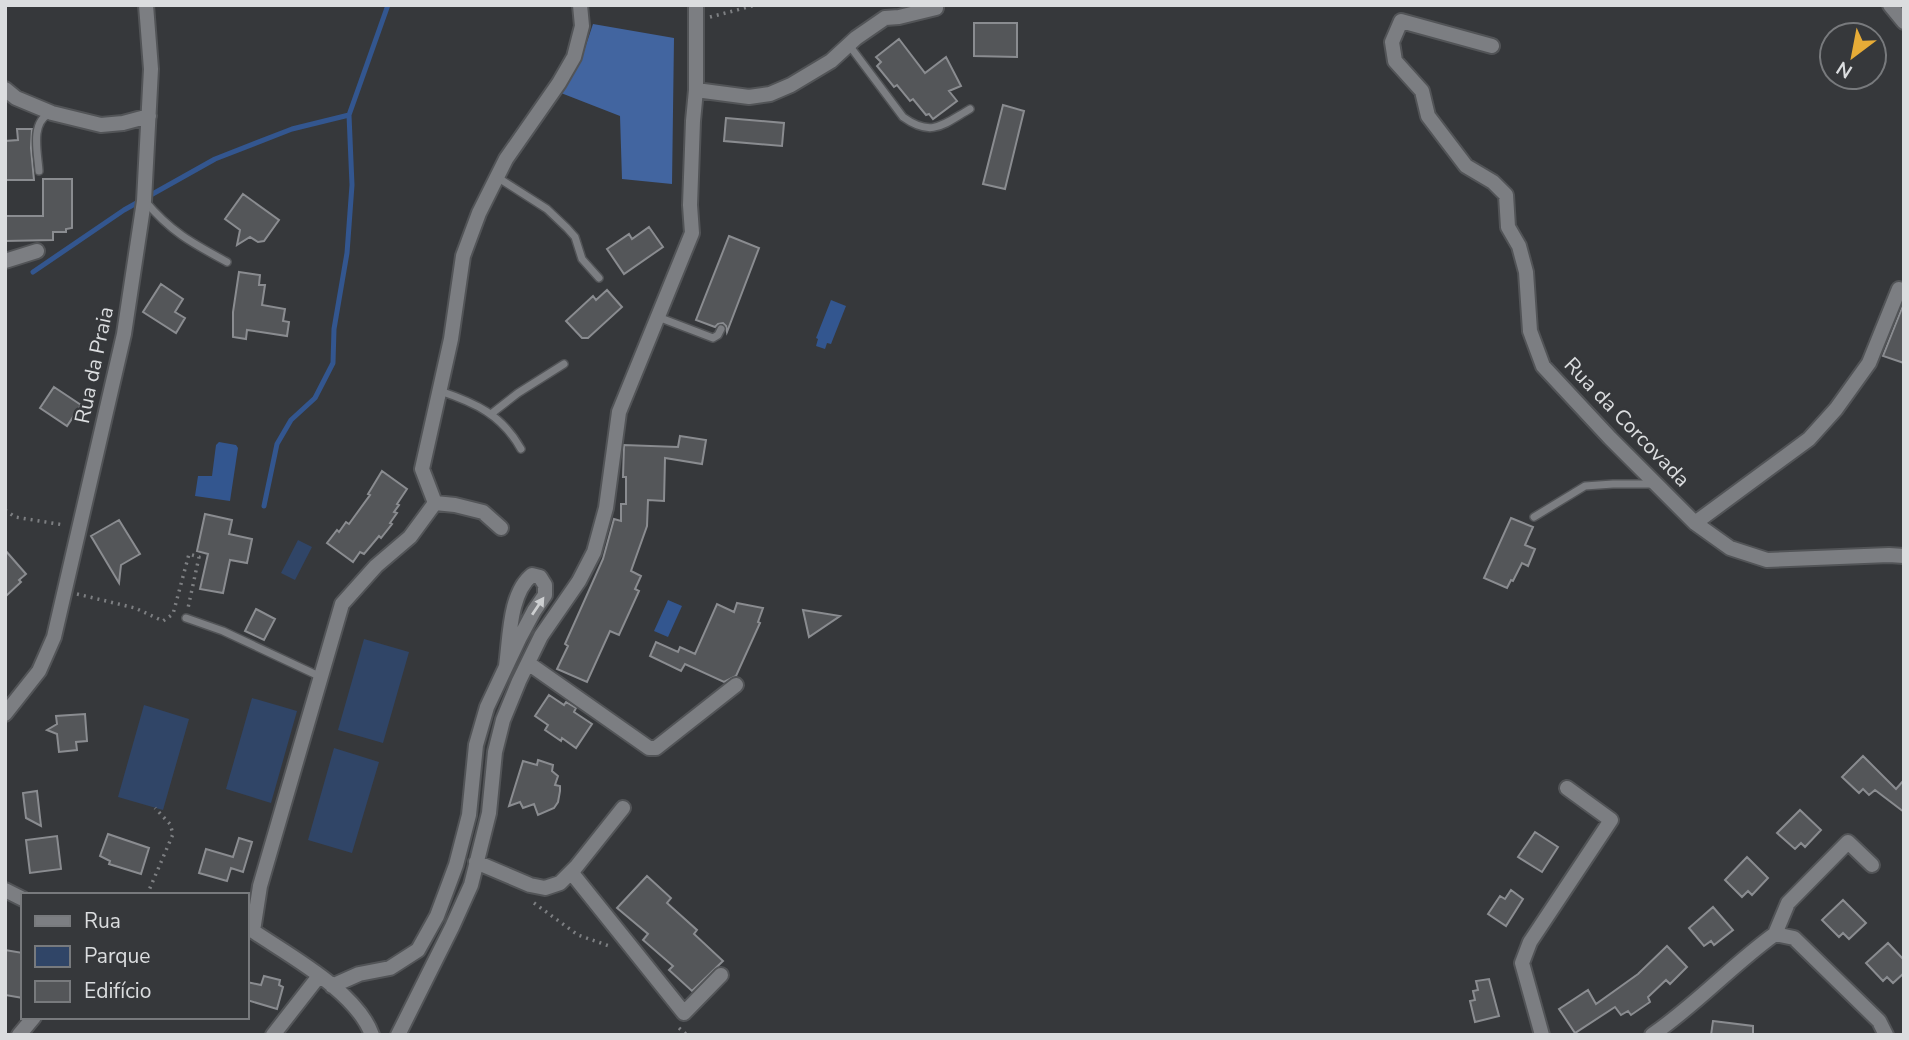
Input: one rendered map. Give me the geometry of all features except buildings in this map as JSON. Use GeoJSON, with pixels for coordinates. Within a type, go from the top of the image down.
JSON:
{"type":"FeatureCollection","features":[{"type":"Feature","properties":{"kind":"street","name":"Rua da Praia"},"geometry":{"type":"LineString","coordinates":[[6,715],[39,671],[54,637],[124,334],[144,197],[151,69],[146,5]]}},
{"type":"Feature","properties":{"kind":"street"},"geometry":{"type":"LineString","coordinates":[[435,503],[422,469],[451,340],[463,256],[478,213],[497,176],[574,57],[582,26],[580,5]]}},
{"type":"Feature","properties":{"kind":"street"},"geometry":{"type":"LineString","coordinates":[[1890,5],[1904,22]]}},
{"type":"Feature","properties":{"kind":"street"},"geometry":{"type":"LineString","coordinates":[[696,90],[749,97],[770,94],[831,61],[848,44],[885,18],[936,8]]}},
{"type":"Feature","properties":{"kind":"street"},"geometry":{"type":"LineString","coordinates":[[398,1035],[471,885],[489,813],[495,752],[503,720],[541,636],[579,581],[594,552],[606,508],[619,412],[692,233],[690,205],[696,90],[696,10]]}},
{"type":"Feature","properties":{"kind":"street","name":"Rua da Corcovada"},"geometry":{"type":"LineString","coordinates":[[1492,46],[1401,21],[1392,41],[1395,61],[1422,91],[1428,116],[1445,140],[1466,166],[1493,182],[1506,195],[1508,228],[1519,246],[1526,272],[1530,331],[1544,366],[1610,438],[1695,523],[1730,548],[1767,560],[1904,556]]}},
{"type":"Feature","properties":{"kind":"street"},"geometry":{"type":"LineString","coordinates":[[5,89],[16,97],[52,113],[101,125],[149,116]]}},
{"type":"Feature","properties":{"kind":"street"},"geometry":{"type":"LineString","coordinates":[[5,261],[37,251]]}},
{"type":"Feature","properties":{"kind":"street"},"geometry":{"type":"LineString","coordinates":[[1695,523],[1809,439],[1836,409],[1869,363],[1899,289]]}},
{"type":"Feature","properties":{"kind":"street"},"geometry":{"type":"LineString","coordinates":[[435,503],[483,512],[501,528]]}},
{"type":"Feature","properties":{"kind":"street"},"geometry":{"type":"LineString","coordinates":[[372,1035],[358,1009],[343,994],[250,930],[260,886],[342,604],[376,566],[410,537],[435,503]]}},
{"type":"Feature","properties":{"kind":"street"},"geometry":{"type":"LineString","coordinates":[[332,986],[359,974],[390,968],[418,950],[437,916],[456,864],[469,815],[476,745],[487,707],[534,611],[545,595],[545,584],[540,577],[532,575],[525,581],[518,595],[506,666]]}},
{"type":"Feature","properties":{"kind":"street"},"geometry":{"type":"LineString","coordinates":[[528,663],[649,748],[656,748],[736,685]]}},
{"type":"Feature","properties":{"kind":"street"},"geometry":{"type":"LineString","coordinates":[[1542,1035],[1522,963],[1530,942],[1611,820],[1567,788]]}},
{"type":"Feature","properties":{"kind":"street"},"geometry":{"type":"LineString","coordinates":[[477,862],[530,885],[545,887],[560,883],[623,808]]}},
{"type":"Feature","properties":{"kind":"street"},"geometry":{"type":"LineString","coordinates":[[1652,1035],[1679,1016],[1776,934],[1788,904],[1848,842],[1872,865]]}},
{"type":"Feature","properties":{"kind":"street"},"geometry":{"type":"LineString","coordinates":[[571,872],[684,1013],[721,975]]}},
{"type":"Feature","properties":{"kind":"street"},"geometry":{"type":"LineString","coordinates":[[5,891],[21,898]]}},
{"type":"Feature","properties":{"kind":"street"},"geometry":{"type":"LineString","coordinates":[[1776,934],[1794,938],[1879,1021],[1886,1035]]}},
{"type":"Feature","properties":{"kind":"street"},"geometry":{"type":"LineString","coordinates":[[273,1035],[319,976]]}},
{"type":"Feature","properties":{"kind":"street"},"geometry":{"type":"LineString","coordinates":[[19,1035],[32,1019]]}},
{"type":"Feature","properties":{"kind":"lane"},"geometry":{"type":"LineString","coordinates":[[848,44],[903,117],[921,128],[938,127],[970,109]]}},
{"type":"Feature","properties":{"kind":"lane"},"geometry":{"type":"LineString","coordinates":[[39,171],[38,125],[43,117],[52,113]]}},
{"type":"Feature","properties":{"kind":"lane"},"geometry":{"type":"LineString","coordinates":[[497,176],[547,209],[567,228],[575,237],[582,259],[599,278]]}},
{"type":"Feature","properties":{"kind":"lane"},"geometry":{"type":"LineString","coordinates":[[144,197],[161,220],[187,241],[227,262]]}},
{"type":"Feature","properties":{"kind":"lane"},"geometry":{"type":"LineString","coordinates":[[658,317],[713,338],[718,335],[720,329]]}},
{"type":"Feature","properties":{"kind":"lane"},"geometry":{"type":"LineString","coordinates":[[491,414],[564,364]]}},
{"type":"Feature","properties":{"kind":"lane"},"geometry":{"type":"LineString","coordinates":[[439,391],[466,400],[491,414],[512,434],[521,449]]}},
{"type":"Feature","properties":{"kind":"lane"},"geometry":{"type":"LineString","coordinates":[[1534,517],[1585,486],[1656,484]]}},
{"type":"Feature","properties":{"kind":"lane"},"geometry":{"type":"LineString","coordinates":[[186,618],[223,631],[321,677]]}},
{"type":"Feature","properties":{"kind":"path"},"geometry":{"type":"LineString","coordinates":[[696,10],[756,5]]}},
{"type":"Feature","properties":{"kind":"path"},"geometry":{"type":"LineString","coordinates":[[5,510],[15,517],[80,527]]}},
{"type":"Feature","properties":{"kind":"path"},"geometry":{"type":"LineString","coordinates":[[65,591],[135,608],[163,621],[173,614],[189,554],[199,557],[186,618]]}},
{"type":"Feature","properties":{"kind":"path"},"geometry":{"type":"LineString","coordinates":[[148,893],[173,834],[170,824],[155,808]]}},
{"type":"Feature","properties":{"kind":"path"},"geometry":{"type":"LineString","coordinates":[[517,879],[526,897],[565,927],[578,935],[613,947]]}},
{"type":"Feature","properties":{"kind":"path"},"geometry":{"type":"LineString","coordinates":[[679,1027],[687,1035]]}},
{"type":"Feature","properties":{"kind":"green space"},"geometry":{"type":"Polygon","coordinates":[[[298,540],[312,547],[295,580],[281,573],[298,540]]]}},
{"type":"Feature","properties":{"kind":"green space"},"geometry":{"type":"Polygon","coordinates":[[[364,639],[409,652],[383,743],[338,730],[364,639]]]}},
{"type":"Feature","properties":{"kind":"green space"},"geometry":{"type":"Polygon","coordinates":[[[252,698],[297,711],[271,803],[226,789],[252,698]]]}},
{"type":"Feature","properties":{"kind":"green space"},"geometry":{"type":"Polygon","coordinates":[[[144,705],[189,719],[163,810],[118,797],[144,705]]]}},
{"type":"Feature","properties":{"kind":"green space"},"geometry":{"type":"Polygon","coordinates":[[[334,748],[379,762],[352,853],[308,840],[334,748]]]}},
{"type":"Feature","properties":{"kind":"shaded area"},"geometry":{"type":"Polygon","coordinates":[[[593,24],[674,38],[672,184],[622,179],[620,116],[561,93],[582,57],[593,24]]]}},
{"type":"Feature","properties":{"kind":"shaded area"},"geometry":{"type":"Polygon","coordinates":[[[831,300],[846,306],[831,344],[827,343],[825,349],[816,346],[816,338],[831,300]]]}},
{"type":"Feature","properties":{"kind":"shaded area"},"geometry":{"type":"Polygon","coordinates":[[[219,442],[236,445],[238,448],[230,501],[195,496],[198,476],[212,476],[216,445],[219,442]]]}},
{"type":"Feature","properties":{"kind":"shaded area"},"geometry":{"type":"Polygon","coordinates":[[[668,600],[682,606],[668,637],[654,631],[668,600]]]}},
{"type":"Feature","properties":{"kind":"waterway"},"geometry":{"type":"LineString","coordinates":[[33,272],[124,210],[215,159],[292,129],[349,115],[388,5]]}},
{"type":"Feature","properties":{"kind":"waterway"},"geometry":{"type":"LineString","coordinates":[[264,506],[277,444],[291,420],[315,398],[333,363],[334,329],[347,253],[352,185],[349,115]]}}]}
